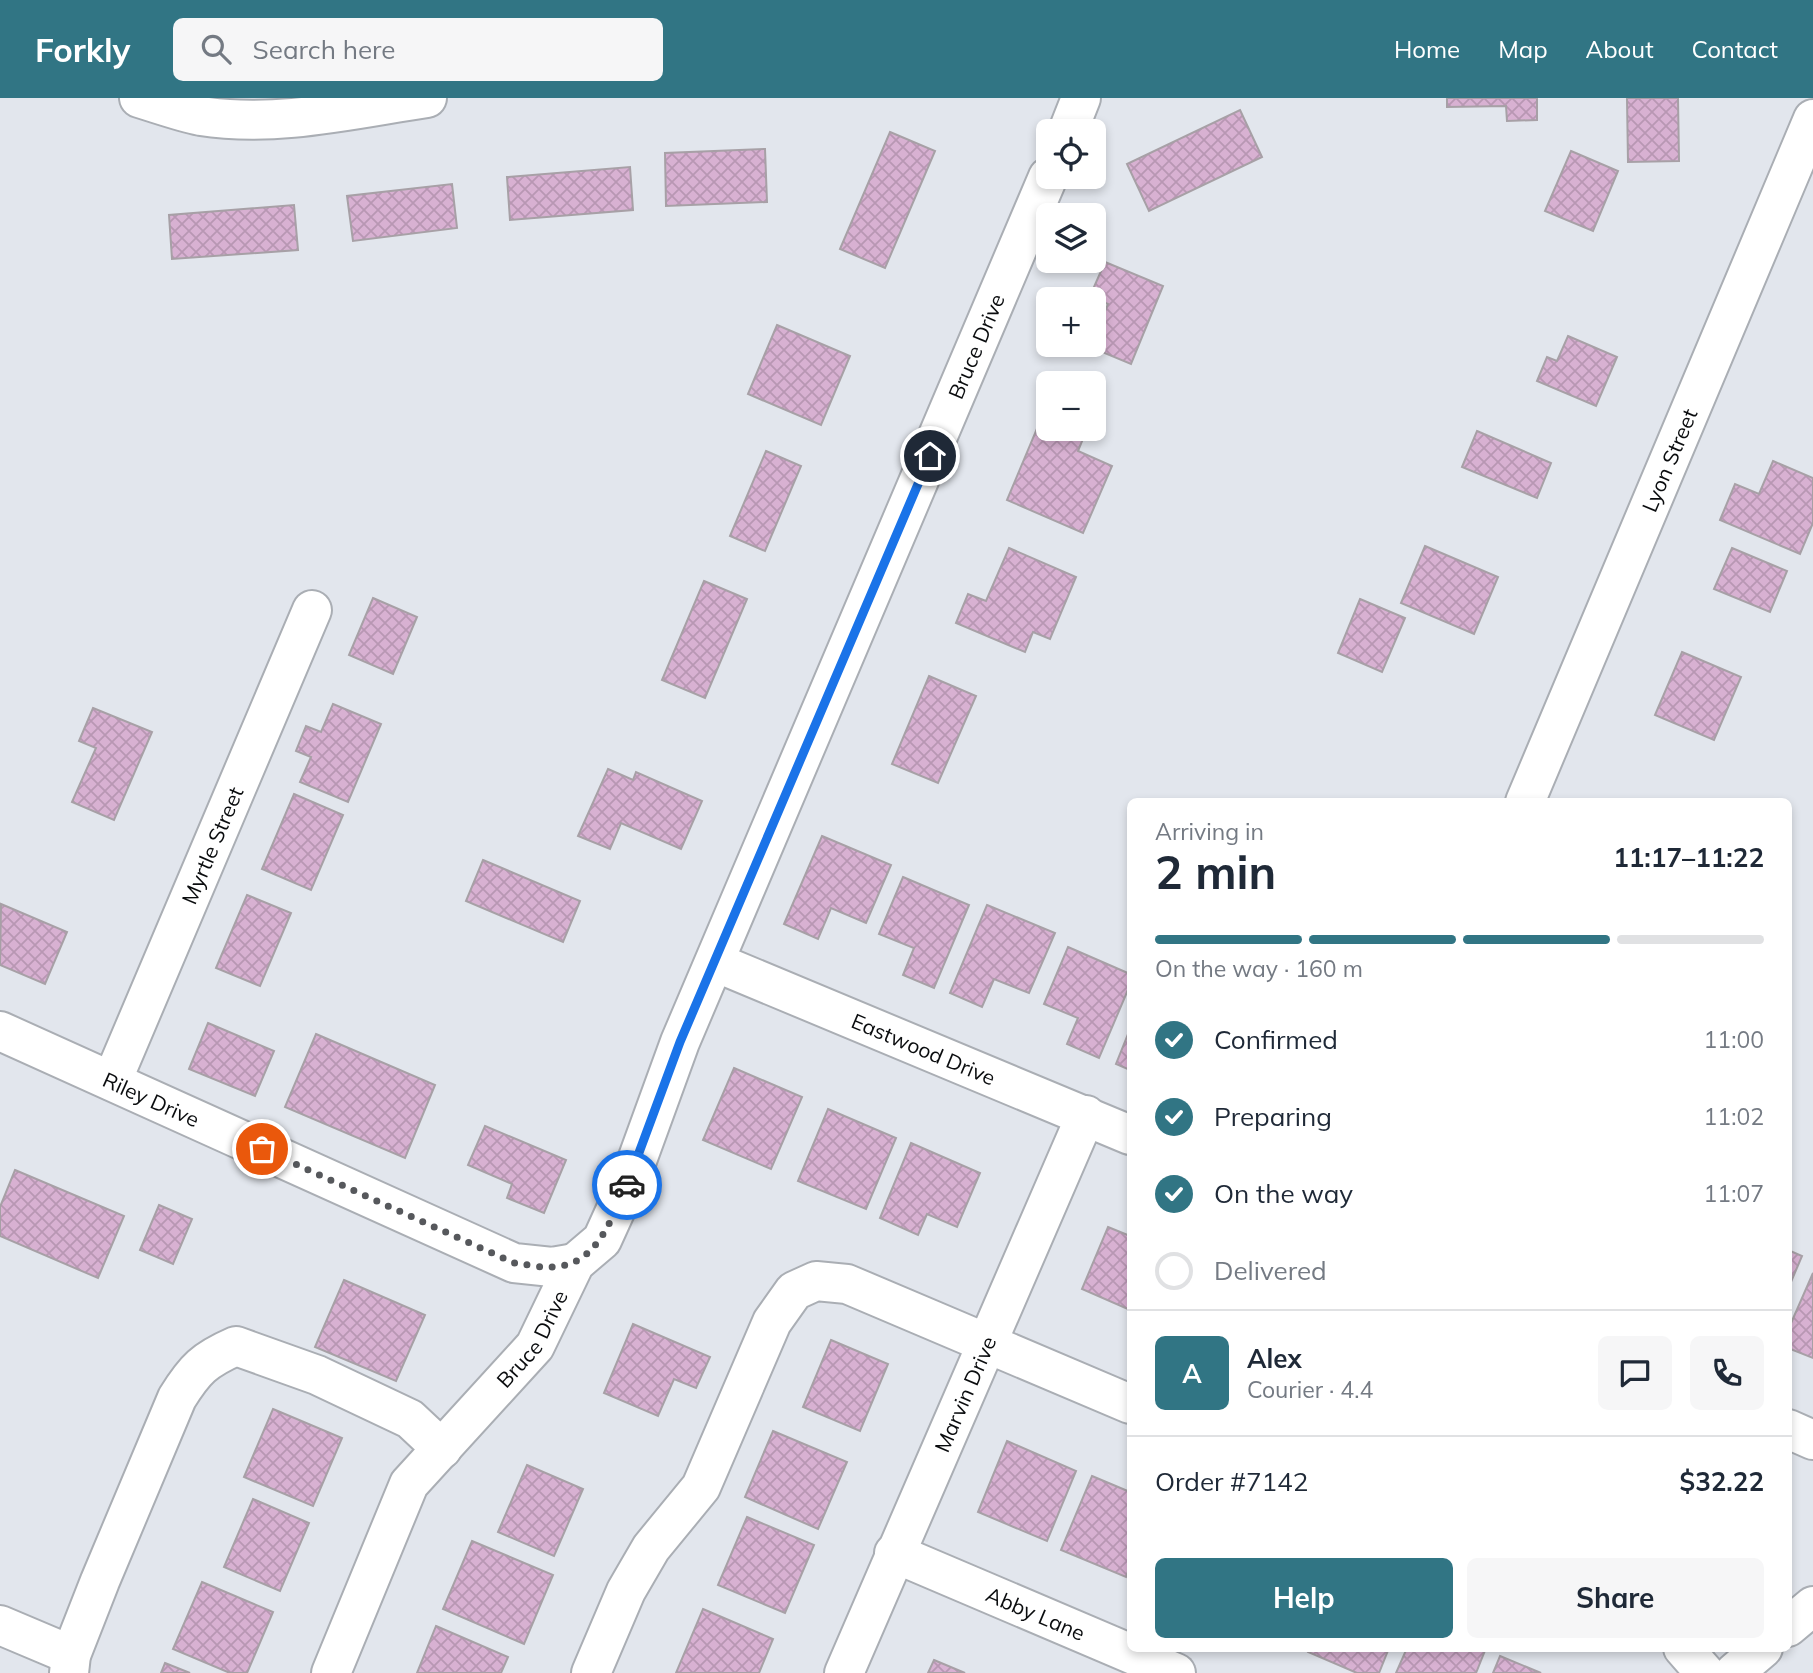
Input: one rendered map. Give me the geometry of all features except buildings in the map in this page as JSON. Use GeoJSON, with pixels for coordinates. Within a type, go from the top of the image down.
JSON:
{"type":"FeatureCollection","features":[{"type":"Feature","properties":{"kind":"street"},"geometry":{"type":"LineString","coordinates":[[139,98],[200,116],[236,119],[300,117],[427,98]]}},
{"type":"Feature","properties":{"kind":"street"},"geometry":{"type":"LineString","coordinates":[[1073,119],[1081,98]]}},
{"type":"Feature","properties":{"kind":"street","name":"Lyon Street"},"geometry":{"type":"LineString","coordinates":[[1527,798],[1813,119]]}},
{"type":"Feature","properties":{"kind":"street","name":"Bruce Drive"},"geometry":{"type":"LineString","coordinates":[[331,1673],[409,1484],[535,1346],[575,1264],[601,1240],[607,1229],[632,1174],[680,1042],[1043,189]]}},
{"type":"Feature","properties":{"kind":"street","name":"Myrtle Street"},"geometry":{"type":"LineString","coordinates":[[112,1081],[312,610]]}},
{"type":"Feature","properties":{"kind":"street","name":"Eastwood Drive"},"geometry":{"type":"LineString","coordinates":[[715,962],[1127,1134]]}},
{"type":"Feature","properties":{"kind":"street","name":"Riley Drive"},"geometry":{"type":"LineString","coordinates":[[0,1031],[514,1263],[552,1268],[575,1264]]}},
{"type":"Feature","properties":{"kind":"street","name":"Marvin Drive"},"geometry":{"type":"LineString","coordinates":[[844,1673],[1086,1115]]}},
{"type":"Feature","properties":{"kind":"street"},"geometry":{"type":"LineString","coordinates":[[591,1673],[626,1591],[651,1548],[701,1487],[772,1322],[794,1292],[816,1281],[847,1284],[1127,1403]]}},
{"type":"Feature","properties":{"kind":"street"},"geometry":{"type":"LineString","coordinates":[[0,1625],[70,1664],[177,1398],[193,1373],[214,1356],[236,1346],[317,1376],[410,1419],[442,1449]]}},
{"type":"Feature","properties":{"kind":"street"},"geometry":{"type":"LineString","coordinates":[[1792,1431],[1813,1440]]}},
{"type":"Feature","properties":{"kind":"street","name":"Abby Lane"},"geometry":{"type":"LineString","coordinates":[[894,1553],[1103,1659],[1176,1673]]}},
{"type":"Feature","properties":{"kind":"street"},"geometry":{"type":"LineString","coordinates":[[1792,1624],[1813,1606]]}},
{"type":"Feature","properties":{"kind":"street"},"geometry":{"type":"LineString","coordinates":[[1687,1652],[1705,1673]]}},
{"type":"Feature","properties":{"kind":"street"},"geometry":{"type":"LineString","coordinates":[[1734,1673],[1758,1652]]}},
{"type":"Feature","properties":{"kind":"way so far"},"geometry":{"type":"LineString","coordinates":[[262,1149],[514,1263],[552,1268],[575,1264],[601,1240],[627,1185]]}},
{"type":"Feature","properties":{"kind":"route"},"geometry":{"type":"LineString","coordinates":[[627,1185],[680,1042],[930,456]]}}]}
